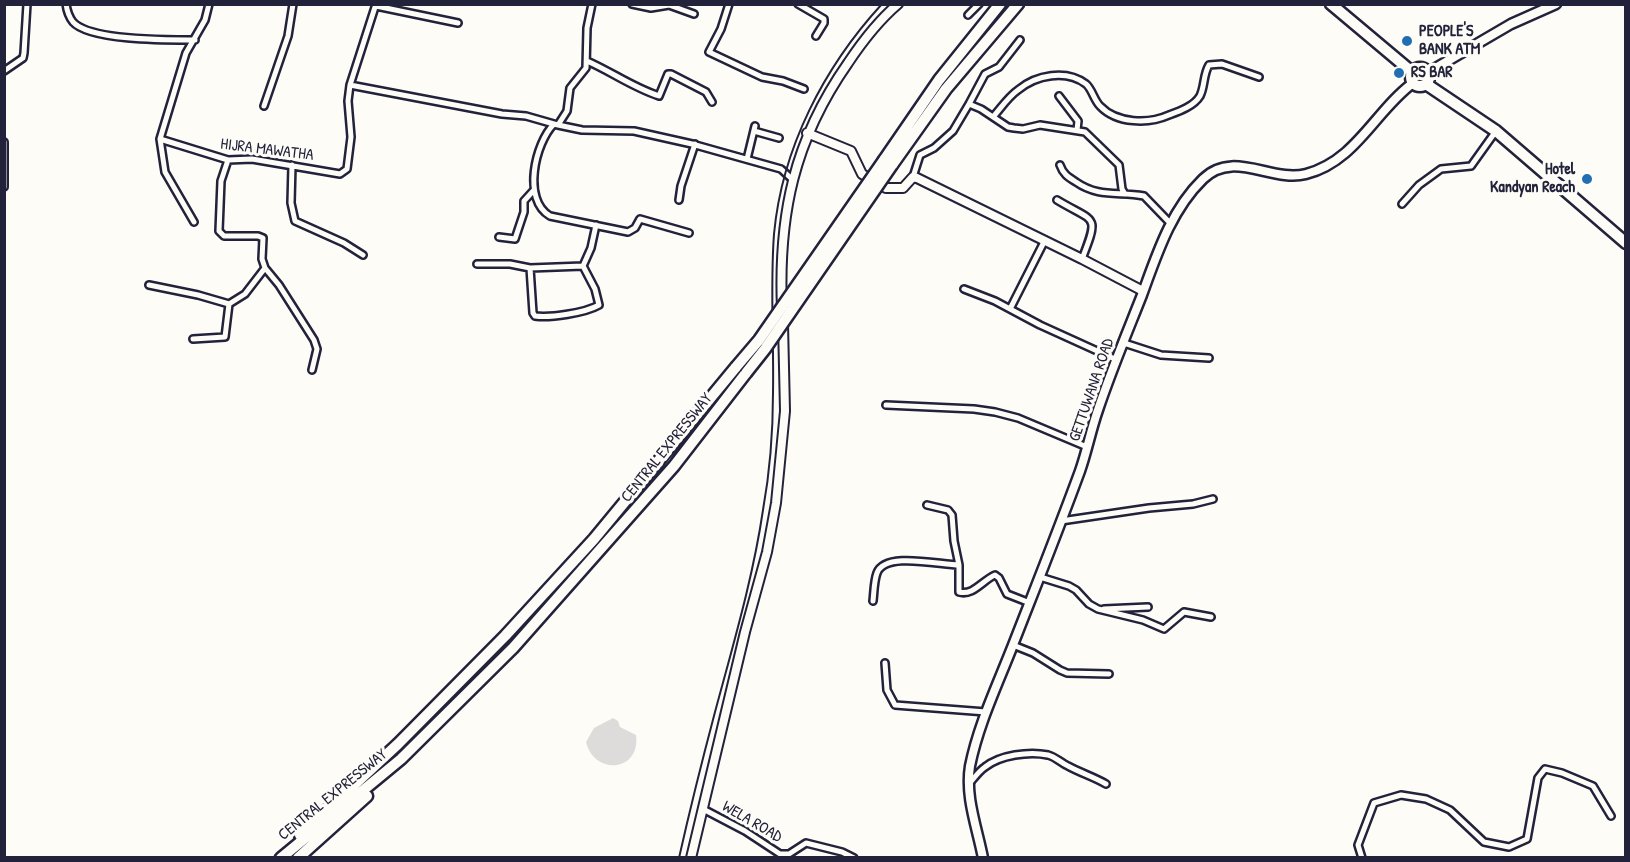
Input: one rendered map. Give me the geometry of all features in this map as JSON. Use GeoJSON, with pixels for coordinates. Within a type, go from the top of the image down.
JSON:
{"type":"FeatureCollection","features":[{"type":"Feature","properties":{"kind":"highway","name":"CENTRAL EXPRESSWAY"},"geometry":{"type":"LineString","coordinates":[[280,858],[401,759],[513,648],[674,466],[765,349],[939,80],[1000,4]]}},
{"type":"Feature","properties":{"kind":"highway","name":"CENTRAL EXPRESSWAY"},"geometry":{"type":"LineString","coordinates":[[280,858],[310,824],[398,744],[505,636],[594,539],[759,340],[888,162],[1018,4]]}},
{"type":"Feature","properties":{"kind":"highway"},"geometry":{"type":"LineString","coordinates":[[1331,4],[1419,86],[1426,78]]}},
{"type":"Feature","properties":{"kind":"highway"},"geometry":{"type":"LineString","coordinates":[[1413,78],[1420,69],[1426,78],[1496,131],[1625,242]]}},
{"type":"Feature","properties":{"kind":"highway"},"geometry":{"type":"LineString","coordinates":[[298,858],[394,771],[401,759]]}},
{"type":"Feature","properties":{"kind":"main road"},"geometry":{"type":"LineString","coordinates":[[1426,78],[1511,24],[1556,4]]}},
{"type":"Feature","properties":{"kind":"main road","name":"GETTUWANA ROAD"},"geometry":{"type":"LineString","coordinates":[[983,858],[968,785],[973,755],[986,712],[1040,577],[1087,447],[1097,412],[1157,252],[1171,224],[1196,186],[1217,168],[1242,166],[1296,176],[1316,171],[1338,159],[1355,145],[1413,78]]}},
{"type":"Feature","properties":{"kind":"street"},"geometry":{"type":"LineString","coordinates":[[4,71],[23,58],[27,4]]}},
{"type":"Feature","properties":{"kind":"street"},"geometry":{"type":"LineString","coordinates":[[66,4],[74,23],[95,33],[156,40],[195,40]]}},
{"type":"Feature","properties":{"kind":"street"},"geometry":{"type":"LineString","coordinates":[[194,222],[165,171],[160,139],[186,53],[205,20],[209,4]]}},
{"type":"Feature","properties":{"kind":"street"},"geometry":{"type":"LineString","coordinates":[[264,106],[288,36],[292,4]]}},
{"type":"Feature","properties":{"kind":"street"},"geometry":{"type":"LineString","coordinates":[[592,4],[587,28],[587,61],[584,73],[570,88],[567,111],[543,140],[535,174],[536,201],[543,212],[550,216],[628,232],[635,228],[640,219],[689,233]]}},
{"type":"Feature","properties":{"kind":"street"},"geometry":{"type":"LineString","coordinates":[[632,4],[651,8],[669,5],[694,14]]}},
{"type":"Feature","properties":{"kind":"street"},"geometry":{"type":"LineString","coordinates":[[729,4],[721,29],[709,52],[762,77],[783,81],[804,89]]}},
{"type":"Feature","properties":{"kind":"street"},"geometry":{"type":"LineString","coordinates":[[798,4],[824,19],[816,36]]}},
{"type":"Feature","properties":{"kind":"street"},"geometry":{"type":"LineString","coordinates":[[691,858],[767,552],[776,503],[785,411],[782,242],[786,207],[807,133],[825,97],[861,44],[898,4]]}},
{"type":"Feature","properties":{"kind":"street"},"geometry":{"type":"LineString","coordinates":[[968,15],[979,4]]}},
{"type":"Feature","properties":{"kind":"street"},"geometry":{"type":"LineString","coordinates":[[376,5],[458,23]]}},
{"type":"Feature","properties":{"kind":"street","name":"HIJRA MAWATHA"},"geometry":{"type":"LineString","coordinates":[[160,139],[228,160],[252,159],[340,174],[347,169],[351,137],[348,101],[350,85],[376,5]]}},
{"type":"Feature","properties":{"kind":"street"},"geometry":{"type":"LineString","coordinates":[[807,133],[851,151],[862,174],[886,188],[893,190],[903,188],[913,177],[920,155],[934,148],[953,130],[985,74],[999,67],[1020,40]]}},
{"type":"Feature","properties":{"kind":"street"},"geometry":{"type":"LineString","coordinates":[[587,61],[627,84],[659,96],[668,74],[671,74],[706,92],[712,102]]}},
{"type":"Feature","properties":{"kind":"street"},"geometry":{"type":"LineString","coordinates":[[993,117],[1017,90],[1046,76],[1074,77],[1089,86],[1101,108],[1127,120],[1145,121],[1160,119],[1192,104],[1200,96],[1209,65],[1222,64],[1259,77]]}},
{"type":"Feature","properties":{"kind":"street"},"geometry":{"type":"LineString","coordinates":[[350,85],[491,112],[526,116],[582,130],[634,131],[694,144],[781,169],[793,180]]}},
{"type":"Feature","properties":{"kind":"street"},"geometry":{"type":"LineString","coordinates":[[1059,96],[1078,121],[1077,130]]}},
{"type":"Feature","properties":{"kind":"street"},"geometry":{"type":"LineString","coordinates":[[969,104],[1008,127],[1019,129],[1040,126],[1085,132],[1119,165],[1122,189],[1125,194]]}},
{"type":"Feature","properties":{"kind":"street"},"geometry":{"type":"LineString","coordinates":[[747,159],[755,128],[779,138]]}},
{"type":"Feature","properties":{"kind":"street"},"geometry":{"type":"LineString","coordinates":[[1402,204],[1419,185],[1441,169],[1471,166],[1496,131]]}},
{"type":"Feature","properties":{"kind":"street"},"geometry":{"type":"LineString","coordinates":[[4,142],[4,187]]}},
{"type":"Feature","properties":{"kind":"street"},"geometry":{"type":"LineString","coordinates":[[679,200],[694,144]]}},
{"type":"Feature","properties":{"kind":"street"},"geometry":{"type":"LineString","coordinates":[[228,160],[221,181],[219,231],[224,236],[263,238],[262,259],[265,268],[279,285],[314,340],[317,350],[312,370]]}},
{"type":"Feature","properties":{"kind":"street"},"geometry":{"type":"LineString","coordinates":[[292,165],[291,203],[295,221],[344,243],[363,255]]}},
{"type":"Feature","properties":{"kind":"street"},"geometry":{"type":"LineString","coordinates":[[1060,165],[1062,172],[1083,187],[1103,194],[1144,196],[1171,224]]}},
{"type":"Feature","properties":{"kind":"street"},"geometry":{"type":"LineString","coordinates":[[913,177],[1046,240],[1143,291]]}},
{"type":"Feature","properties":{"kind":"street"},"geometry":{"type":"LineString","coordinates":[[499,237],[515,239],[524,212],[524,201],[534,190]]}},
{"type":"Feature","properties":{"kind":"street"},"geometry":{"type":"LineString","coordinates":[[1058,200],[1086,215],[1092,222],[1092,234],[1082,259]]}},
{"type":"Feature","properties":{"kind":"street"},"geometry":{"type":"LineString","coordinates":[[583,266],[591,248],[596,225]]}},
{"type":"Feature","properties":{"kind":"street"},"geometry":{"type":"LineString","coordinates":[[1010,309],[1046,240]]}},
{"type":"Feature","properties":{"kind":"street"},"geometry":{"type":"LineString","coordinates":[[477,264],[510,264],[530,268],[583,266]]}},
{"type":"Feature","properties":{"kind":"street"},"geometry":{"type":"LineString","coordinates":[[530,268],[533,313],[535,316],[546,317],[599,305],[596,290],[583,266]]}},
{"type":"Feature","properties":{"kind":"street"},"geometry":{"type":"LineString","coordinates":[[149,285],[229,304],[245,294],[265,268]]}},
{"type":"Feature","properties":{"kind":"street"},"geometry":{"type":"LineString","coordinates":[[964,288],[1117,360]]}},
{"type":"Feature","properties":{"kind":"street"},"geometry":{"type":"LineString","coordinates":[[193,339],[225,337],[229,304]]}},
{"type":"Feature","properties":{"kind":"street"},"geometry":{"type":"LineString","coordinates":[[1124,343],[1161,355],[1209,358]]}},
{"type":"Feature","properties":{"kind":"street"},"geometry":{"type":"LineString","coordinates":[[886,405],[995,412],[1017,418],[1087,447]]}},
{"type":"Feature","properties":{"kind":"street"},"geometry":{"type":"LineString","coordinates":[[1060,521],[1193,504],[1214,499]]}},
{"type":"Feature","properties":{"kind":"street"},"geometry":{"type":"LineString","coordinates":[[927,505],[948,510],[952,515],[958,565],[958,588],[962,594],[971,591],[995,575],[1007,594],[1030,603]]}},
{"type":"Feature","properties":{"kind":"street"},"geometry":{"type":"LineString","coordinates":[[873,601],[877,573],[885,564],[904,560],[958,565]]}},
{"type":"Feature","properties":{"kind":"street"},"geometry":{"type":"LineString","coordinates":[[1040,577],[1069,586],[1089,604],[1143,620],[1164,630],[1184,612],[1211,617]]}},
{"type":"Feature","properties":{"kind":"street"},"geometry":{"type":"LineString","coordinates":[[1102,609],[1148,607]]}},
{"type":"Feature","properties":{"kind":"street"},"geometry":{"type":"LineString","coordinates":[[1013,645],[1033,652],[1066,673],[1109,674]]}},
{"type":"Feature","properties":{"kind":"street"},"geometry":{"type":"LineString","coordinates":[[885,663],[886,690],[895,705],[986,712]]}},
{"type":"Feature","properties":{"kind":"street"},"geometry":{"type":"LineString","coordinates":[[968,785],[984,767],[993,761],[1020,754],[1035,754],[1058,759],[1065,765],[1106,784]]}},
{"type":"Feature","properties":{"kind":"street"},"geometry":{"type":"LineString","coordinates":[[1362,858],[1358,845],[1374,803],[1401,795],[1426,799],[1450,810],[1484,842],[1509,847],[1527,839],[1538,778],[1545,769],[1562,773],[1593,786],[1611,816]]}},
{"type":"Feature","properties":{"kind":"street","name":"WELA ROAD"},"geometry":{"type":"LineString","coordinates":[[703,809],[745,831],[780,854],[789,854],[806,843],[842,852],[854,858]]}},
{"type":"Feature","properties":{"kind":"shaded area"},"geometry":{"type":"Polygon","coordinates":[[[613,718],[618,721],[620,727],[636,735],[636,747],[631,756],[616,765],[598,760],[591,753],[586,742],[594,728],[613,718]]]}},
{"type":"Feature","properties":{"kind":"railway"},"geometry":{"type":"LineString","coordinates":[[679,858],[759,535],[769,466],[772,422],[774,234],[786,171],[796,140],[824,82],[861,28],[882,4]]}},
{"type":"Feature","properties":{"kind":"place","name":"PEOPLE'S BANK ATM"},"geometry":{"type":"Point","coordinates":[1407,41]}},
{"type":"Feature","properties":{"kind":"place","name":"RS BAR"},"geometry":{"type":"Point","coordinates":[1399,73]}},
{"type":"Feature","properties":{"kind":"place","name":"Hotel Kandyan Reach"},"geometry":{"type":"Point","coordinates":[1587,179]}}]}
